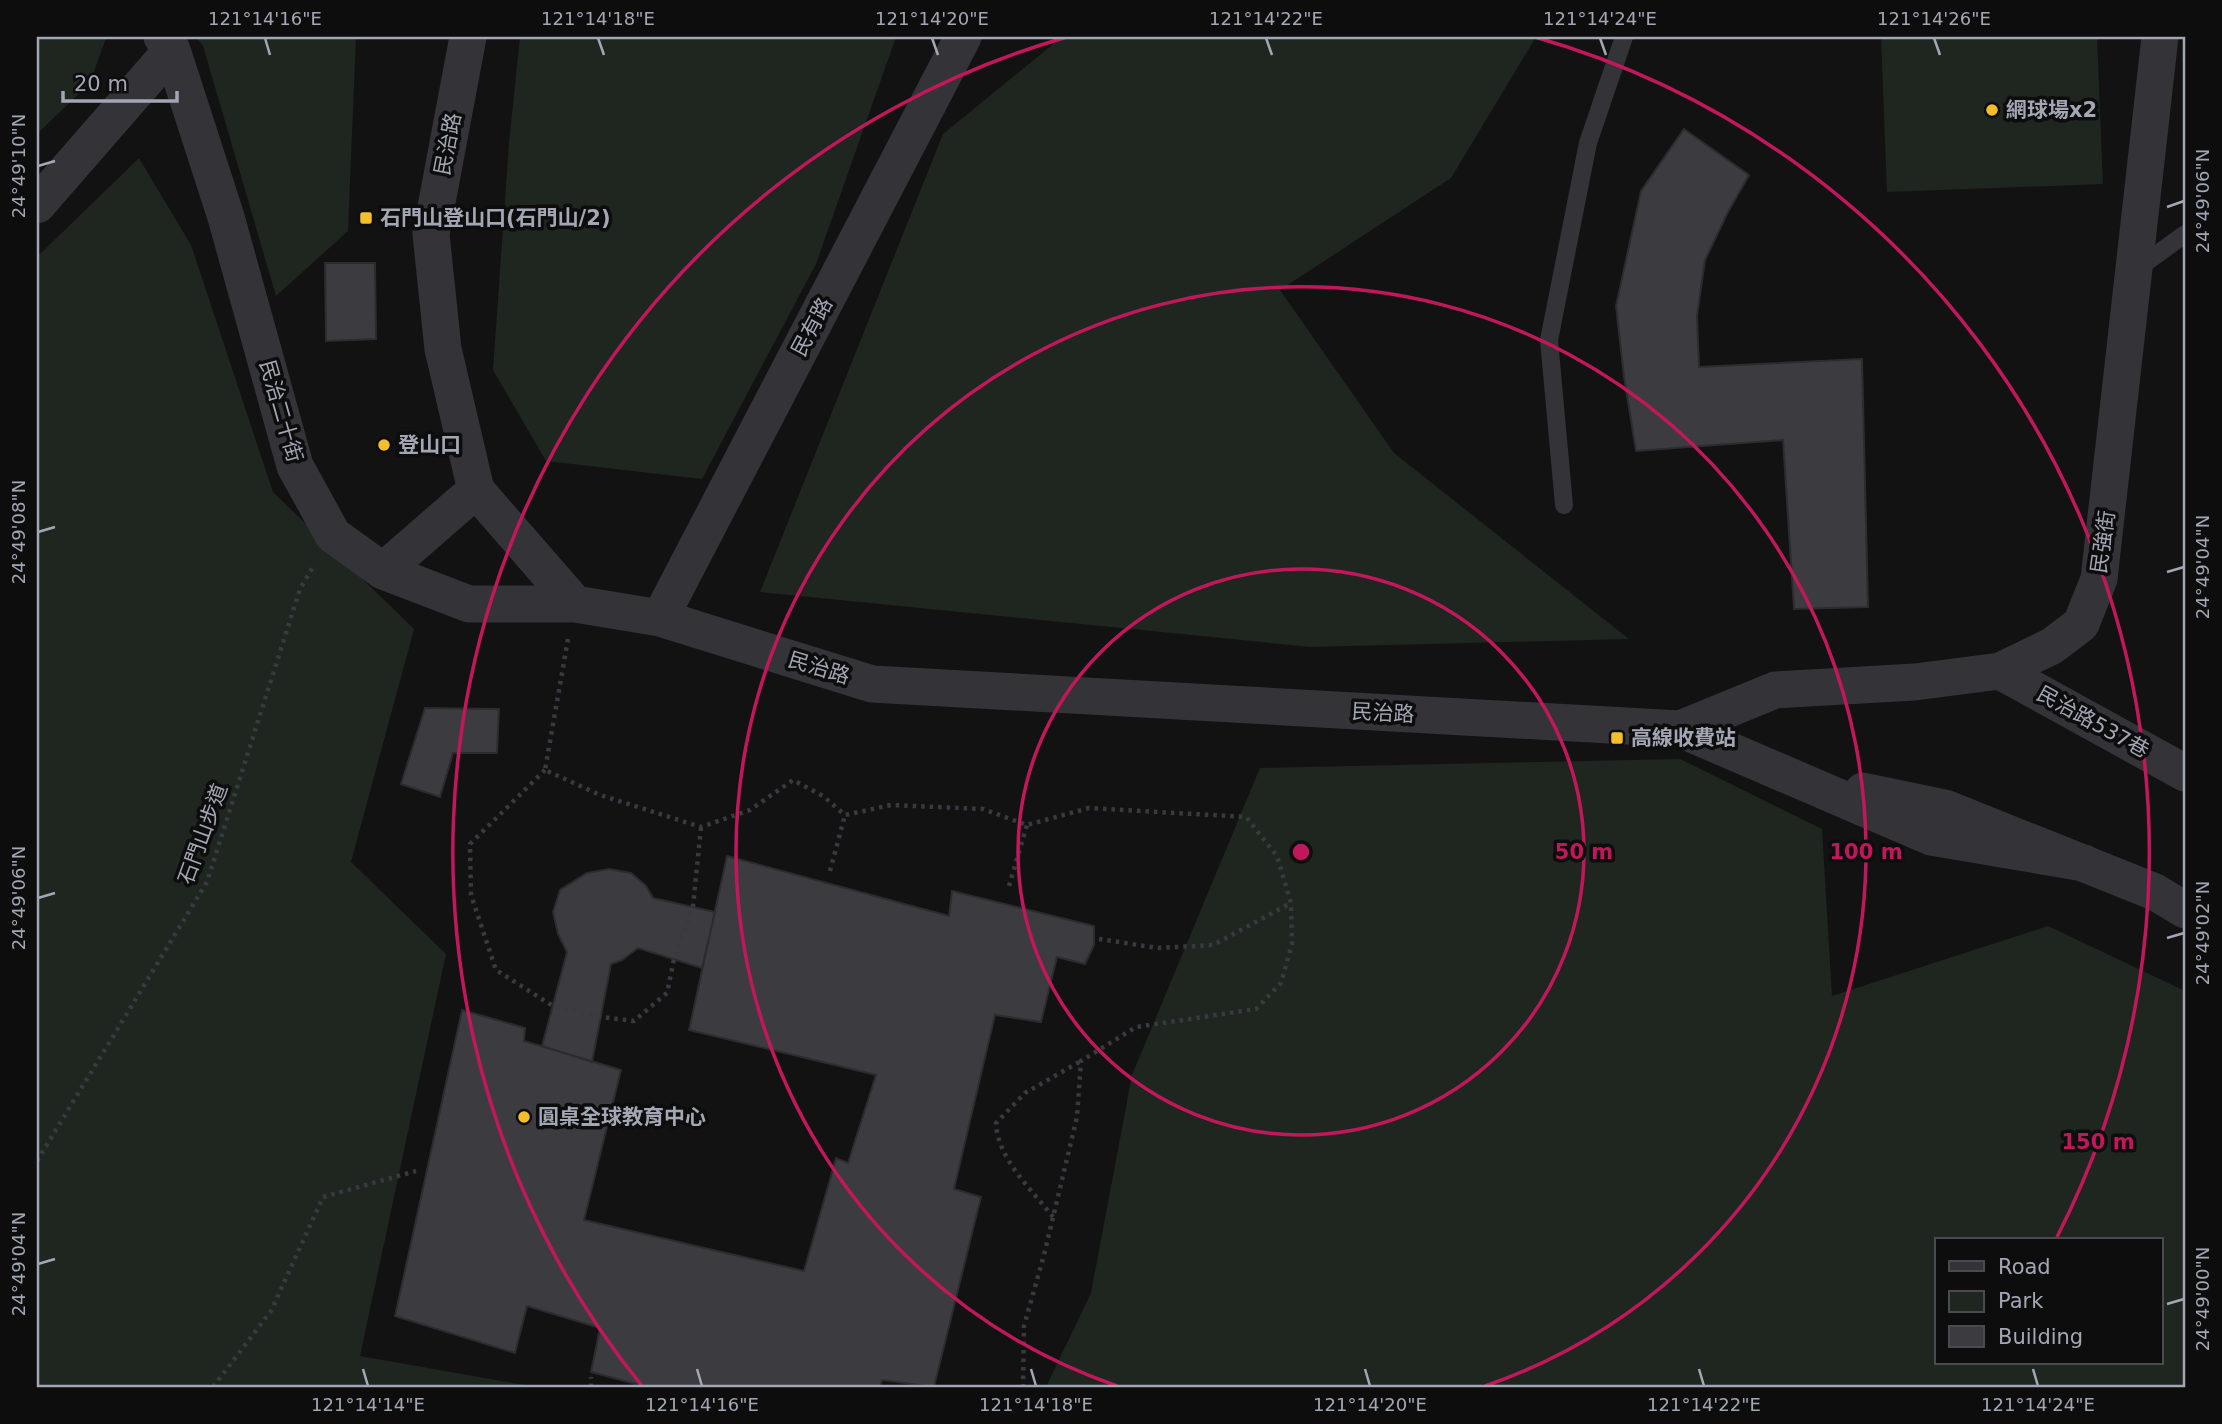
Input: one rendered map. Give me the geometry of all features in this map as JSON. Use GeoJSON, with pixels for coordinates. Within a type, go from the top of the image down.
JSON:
{"type":"FeatureCollection","features":[{"type":"Feature","properties":{"kind":"street","name":"民治路"},"geometry":{"type":"LineString","coordinates":[[468,37],[431,234],[443,349],[476,490],[575,604],[660,618],[872,684],[1680,729]]}},
{"type":"Feature","properties":{"kind":"street","name":"民有路"},"geometry":{"type":"LineString","coordinates":[[660,618],[963,37]]}},
{"type":"Feature","properties":{"kind":"street","name":"民強街"},"geometry":{"type":"LineString","coordinates":[[1680,729],[1775,690],[1914,682],[2000,671],[2052,646],[2081,624],[2099,579],[2160,37]]}},
{"type":"Feature","properties":{"kind":"street"},"geometry":{"type":"LineString","coordinates":[[37,205],[167,43]]}},
{"type":"Feature","properties":{"kind":"street","name":"民治二十街"},"geometry":{"type":"LineString","coordinates":[[167,43],[226,217],[295,466],[333,534],[383,571],[469,604],[575,604]]}},
{"type":"Feature","properties":{"kind":"street"},"geometry":{"type":"LineString","coordinates":[[383,571],[476,490]]}},
{"type":"Feature","properties":{"kind":"street","name":"民治路537巷"},"geometry":{"type":"LineString","coordinates":[[2000,671],[2185,773]]}},
{"type":"Feature","properties":{"kind":"street"},"geometry":{"type":"LineString","coordinates":[[1680,729],[1792,777],[1945,808],[2155,892],[2185,910]]}},
{"type":"Feature","properties":{"kind":"lane"},"geometry":{"type":"LineString","coordinates":[[1564,505],[1549,340],[1588,142],[1624,37]]}},
{"type":"Feature","properties":{"kind":"lane"},"geometry":{"type":"LineString","coordinates":[[2133,272],[2185,234]]}},
{"type":"Feature","properties":{"kind":"path","name":"石門山步道"},"geometry":{"type":"LineString","coordinates":[[37,1161],[207,882],[300,589],[333,534]]}},
{"type":"Feature","properties":{"kind":"path"},"geometry":{"type":"LineString","coordinates":[[575,604],[545,770],[470,844],[471,895],[496,970],[553,1006],[634,1021],[667,993],[674,959],[693,906],[701,827]]}},
{"type":"Feature","properties":{"kind":"path"},"geometry":{"type":"LineString","coordinates":[[545,770],[600,795],[701,827],[750,810],[793,780],[823,796],[845,815]]}},
{"type":"Feature","properties":{"kind":"path"},"geometry":{"type":"LineString","coordinates":[[845,815],[891,805],[983,809],[1027,825],[1089,808],[1246,817],[1277,856],[1292,903],[1292,944],[1282,983],[1256,1009],[1136,1027],[1025,1093],[996,1123],[997,1135],[1014,1168],[1053,1217]]}},
{"type":"Feature","properties":{"kind":"path"},"geometry":{"type":"LineString","coordinates":[[830,871],[845,815]]}},
{"type":"Feature","properties":{"kind":"path"},"geometry":{"type":"LineString","coordinates":[[1009,886],[1027,825]]}},
{"type":"Feature","properties":{"kind":"path"},"geometry":{"type":"LineString","coordinates":[[1099,939],[1158,948],[1213,945],[1292,903]]}},
{"type":"Feature","properties":{"kind":"path"},"geometry":{"type":"LineString","coordinates":[[1023,1387],[1024,1326],[1077,1117],[1081,1061]]}},
{"type":"Feature","properties":{"kind":"path"},"geometry":{"type":"LineString","coordinates":[[213,1387],[271,1311],[323,1197],[416,1171]]}},
{"type":"Feature","properties":{"kind":"path"},"geometry":{"type":"LineString","coordinates":[[591,1377],[591,1387]]}},
{"type":"Feature","properties":{"kind":"green space"},"geometry":{"type":"Polygon","coordinates":[[[37,37],[106,38],[90,83],[37,134],[37,37]]]}},
{"type":"Feature","properties":{"kind":"green space"},"geometry":{"type":"Polygon","coordinates":[[[196,37],[356,37],[348,231],[276,296],[203,46],[196,37]]]}},
{"type":"Feature","properties":{"kind":"green space"},"geometry":{"type":"Polygon","coordinates":[[[520,37],[896,37],[816,264],[702,479],[546,461],[493,370],[509,143],[520,37]]]}},
{"type":"Feature","properties":{"kind":"green space"},"geometry":{"type":"Polygon","coordinates":[[[1062,37],[1536,37],[1451,178],[1280,290],[1394,453],[1629,639],[1311,647],[760,592],[943,134],[1062,37]]]}},
{"type":"Feature","properties":{"kind":"green space","name":"網球場x2"},"geometry":{"type":"Polygon","coordinates":[[[1881,37],[2097,37],[2103,184],[1887,192],[1881,37]]]}},
{"type":"Feature","properties":{"kind":"green space"},"geometry":{"type":"Polygon","coordinates":[[[139,158],[191,245],[273,492],[414,629],[351,862],[446,954],[360,1356],[536,1387],[37,1387],[37,257],[139,158]]]}},
{"type":"Feature","properties":{"kind":"green space"},"geometry":{"type":"Polygon","coordinates":[[[1680,759],[1822,829],[1832,996],[2048,926],[2185,991],[2185,1387],[1046,1387],[1091,1293],[1132,1075],[1260,768],[1680,759]]]}},
{"type":"Feature","properties":{"kind":"building"},"geometry":{"type":"Polygon","coordinates":[[[1684,129],[1749,175],[1705,260],[1697,315],[1699,367],[1862,359],[1868,607],[1794,609],[1783,440],[1636,451],[1616,306],[1641,191],[1684,129]]]}},
{"type":"Feature","properties":{"kind":"building"},"geometry":{"type":"Polygon","coordinates":[[[325,263],[375,263],[376,339],[326,341],[325,263]]]}},
{"type":"Feature","properties":{"kind":"building"},"geometry":{"type":"Polygon","coordinates":[[[425,708],[499,709],[497,753],[453,753],[440,797],[401,784],[425,708]]]}},
{"type":"Feature","properties":{"kind":"building","name":"圓桌全球教育中心"},"geometry":{"type":"Polygon","coordinates":[[[727,856],[949,916],[952,891],[1094,926],[1094,945],[1085,964],[1057,957],[1041,1022],[995,1015],[954,1189],[981,1197],[934,1387],[882,1380],[880,1387],[647,1387],[591,1372],[600,1328],[527,1306],[515,1353],[395,1316],[462,1010],[525,1028],[524,1041],[621,1070],[584,1220],[804,1271],[836,1158],[848,1163],[876,1075],[689,1030],[727,856]]]}},
{"type":"Feature","properties":{"kind":"building"},"geometry":{"type":"Polygon","coordinates":[[[609,869],[631,873],[646,886],[653,898],[715,912],[702,968],[638,948],[622,960],[611,964],[592,1062],[542,1046],[567,952],[558,934],[553,912],[560,890],[587,873],[609,869]]]}},
{"type":"Feature","properties":{"kind":"place","name":"網球場x2"},"geometry":{"type":"Point","coordinates":[1992,110]}},
{"type":"Feature","properties":{"kind":"place","name":"石門山登山口(石門山/2)"},"geometry":{"type":"Point","coordinates":[366,218]}},
{"type":"Feature","properties":{"kind":"place","name":"登山口"},"geometry":{"type":"Point","coordinates":[384,445]}},
{"type":"Feature","properties":{"kind":"place","name":"高線收費站"},"geometry":{"type":"Point","coordinates":[1617,738]}},
{"type":"Feature","properties":{"kind":"place","name":"圓桌全球教育中心"},"geometry":{"type":"Point","coordinates":[524,1117]}}]}
